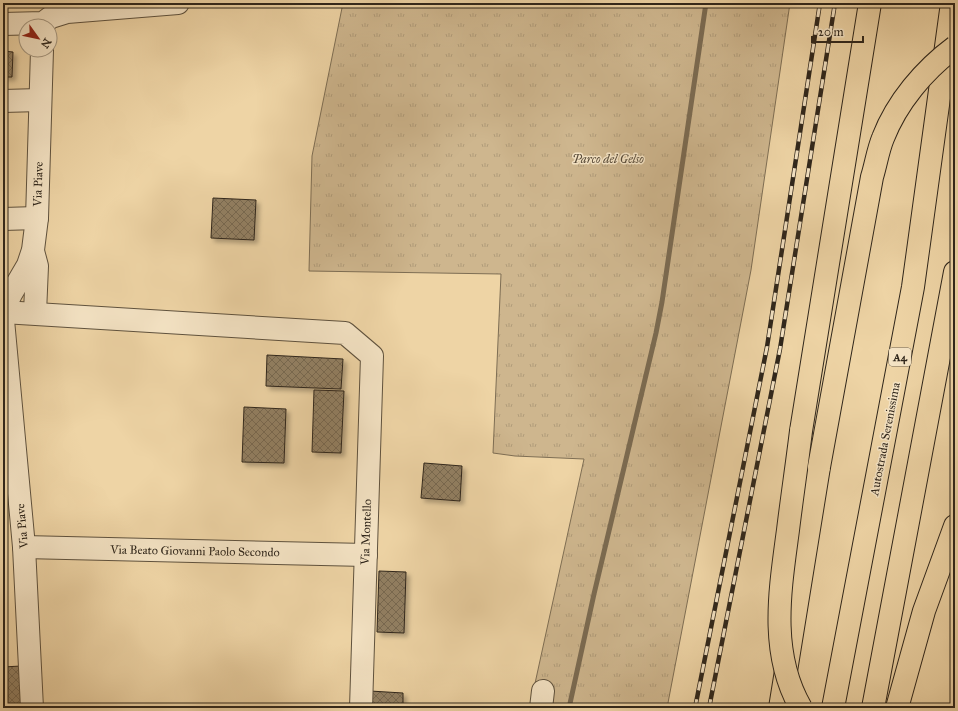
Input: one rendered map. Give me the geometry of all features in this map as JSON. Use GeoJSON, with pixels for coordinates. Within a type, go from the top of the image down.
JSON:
{"type":"FeatureCollection","features":[{"type":"Feature","properties":{"kind":"highway"},"geometry":{"type":"LineString","coordinates":[[801,708],[784,663],[779,621],[780,592],[801,431],[870,3]]}},
{"type":"Feature","properties":{"kind":"highway","name":"Autostrada Serenissima"},"geometry":{"type":"LineString","coordinates":[[833,708],[914,287],[952,3]]}},
{"type":"Feature","properties":{"kind":"highway"},"geometry":{"type":"LineString","coordinates":[[780,708],[819,467],[872,177],[883,138],[901,102],[925,73],[955,48]]}},
{"type":"Feature","properties":{"kind":"highway"},"geometry":{"type":"LineString","coordinates":[[873,708],[955,272]]}},
{"type":"Feature","properties":{"kind":"highway"},"geometry":{"type":"LineString","coordinates":[[897,708],[924,611],[955,526]]}},
{"type":"Feature","properties":{"kind":"street"},"geometry":{"type":"LineString","coordinates":[[50,18],[67,12],[178,3]]}},
{"type":"Feature","properties":{"kind":"street"},"geometry":{"type":"LineString","coordinates":[[3,24],[18,24]]}},
{"type":"Feature","properties":{"kind":"street","name":"Via Piave"},"geometry":{"type":"LineString","coordinates":[[3,311],[28,265],[33,250],[37,218],[42,58]]}},
{"type":"Feature","properties":{"kind":"street"},"geometry":{"type":"LineString","coordinates":[[3,101],[40,100]]}},
{"type":"Feature","properties":{"kind":"street"},"geometry":{"type":"LineString","coordinates":[[3,219],[37,218]]}},
{"type":"Feature","properties":{"kind":"street"},"geometry":{"type":"LineString","coordinates":[[3,311],[35,313],[37,266],[33,250]]}},
{"type":"Feature","properties":{"kind":"street","name":"Via Montello"},"geometry":{"type":"LineString","coordinates":[[35,313],[345,332],[372,356],[360,708]]}},
{"type":"Feature","properties":{"kind":"street","name":"Via Piave"},"geometry":{"type":"LineString","coordinates":[[3,320],[4,354],[24,547],[32,708]]}},
{"type":"Feature","properties":{"kind":"street","name":"Via Beato Giovanni Paolo Secondo"},"geometry":{"type":"LineString","coordinates":[[24,547],[366,556]]}},
{"type":"Feature","properties":{"kind":"green space","name":"Parco del Gelso"},"geometry":{"type":"Polygon","coordinates":[[[343,3],[790,3],[751,270],[667,708],[550,708],[534,688],[584,459],[515,456],[493,453],[501,274],[309,271],[312,156],[343,3]]]}},
{"type":"Feature","properties":{"kind":"building"},"geometry":{"type":"Polygon","coordinates":[[[3,51],[13,52],[12,77],[3,77],[3,51]]]}},
{"type":"Feature","properties":{"kind":"building"},"geometry":{"type":"Polygon","coordinates":[[[213,198],[256,200],[254,240],[211,238],[213,198]]]}},
{"type":"Feature","properties":{"kind":"building"},"geometry":{"type":"Polygon","coordinates":[[[267,355],[343,359],[341,389],[266,386],[267,355]]]}},
{"type":"Feature","properties":{"kind":"building"},"geometry":{"type":"Polygon","coordinates":[[[314,390],[344,391],[341,453],[312,452],[314,390]]]}},
{"type":"Feature","properties":{"kind":"building"},"geometry":{"type":"Polygon","coordinates":[[[244,407],[286,409],[284,463],[242,462],[244,407]]]}},
{"type":"Feature","properties":{"kind":"building"},"geometry":{"type":"Polygon","coordinates":[[[424,463],[462,466],[460,501],[421,498],[424,463]]]}},
{"type":"Feature","properties":{"kind":"building"},"geometry":{"type":"Polygon","coordinates":[[[379,571],[406,572],[404,633],[377,632],[379,571]]]}},
{"type":"Feature","properties":{"kind":"building"},"geometry":{"type":"Polygon","coordinates":[[[21,666],[23,708],[3,708],[3,667],[21,666]]]}},
{"type":"Feature","properties":{"kind":"building"},"geometry":{"type":"Polygon","coordinates":[[[370,691],[403,693],[403,708],[369,708],[370,691]]]}},
{"type":"Feature","properties":{"kind":"waterway"},"geometry":{"type":"LineString","coordinates":[[569,708],[594,594],[656,333],[662,302],[706,3]]}},
{"type":"Feature","properties":{"kind":"railway"},"geometry":{"type":"LineString","coordinates":[[695,708],[767,347],[820,3]]}},
{"type":"Feature","properties":{"kind":"railway"},"geometry":{"type":"LineString","coordinates":[[709,708],[780,349],[835,3]]}}]}
